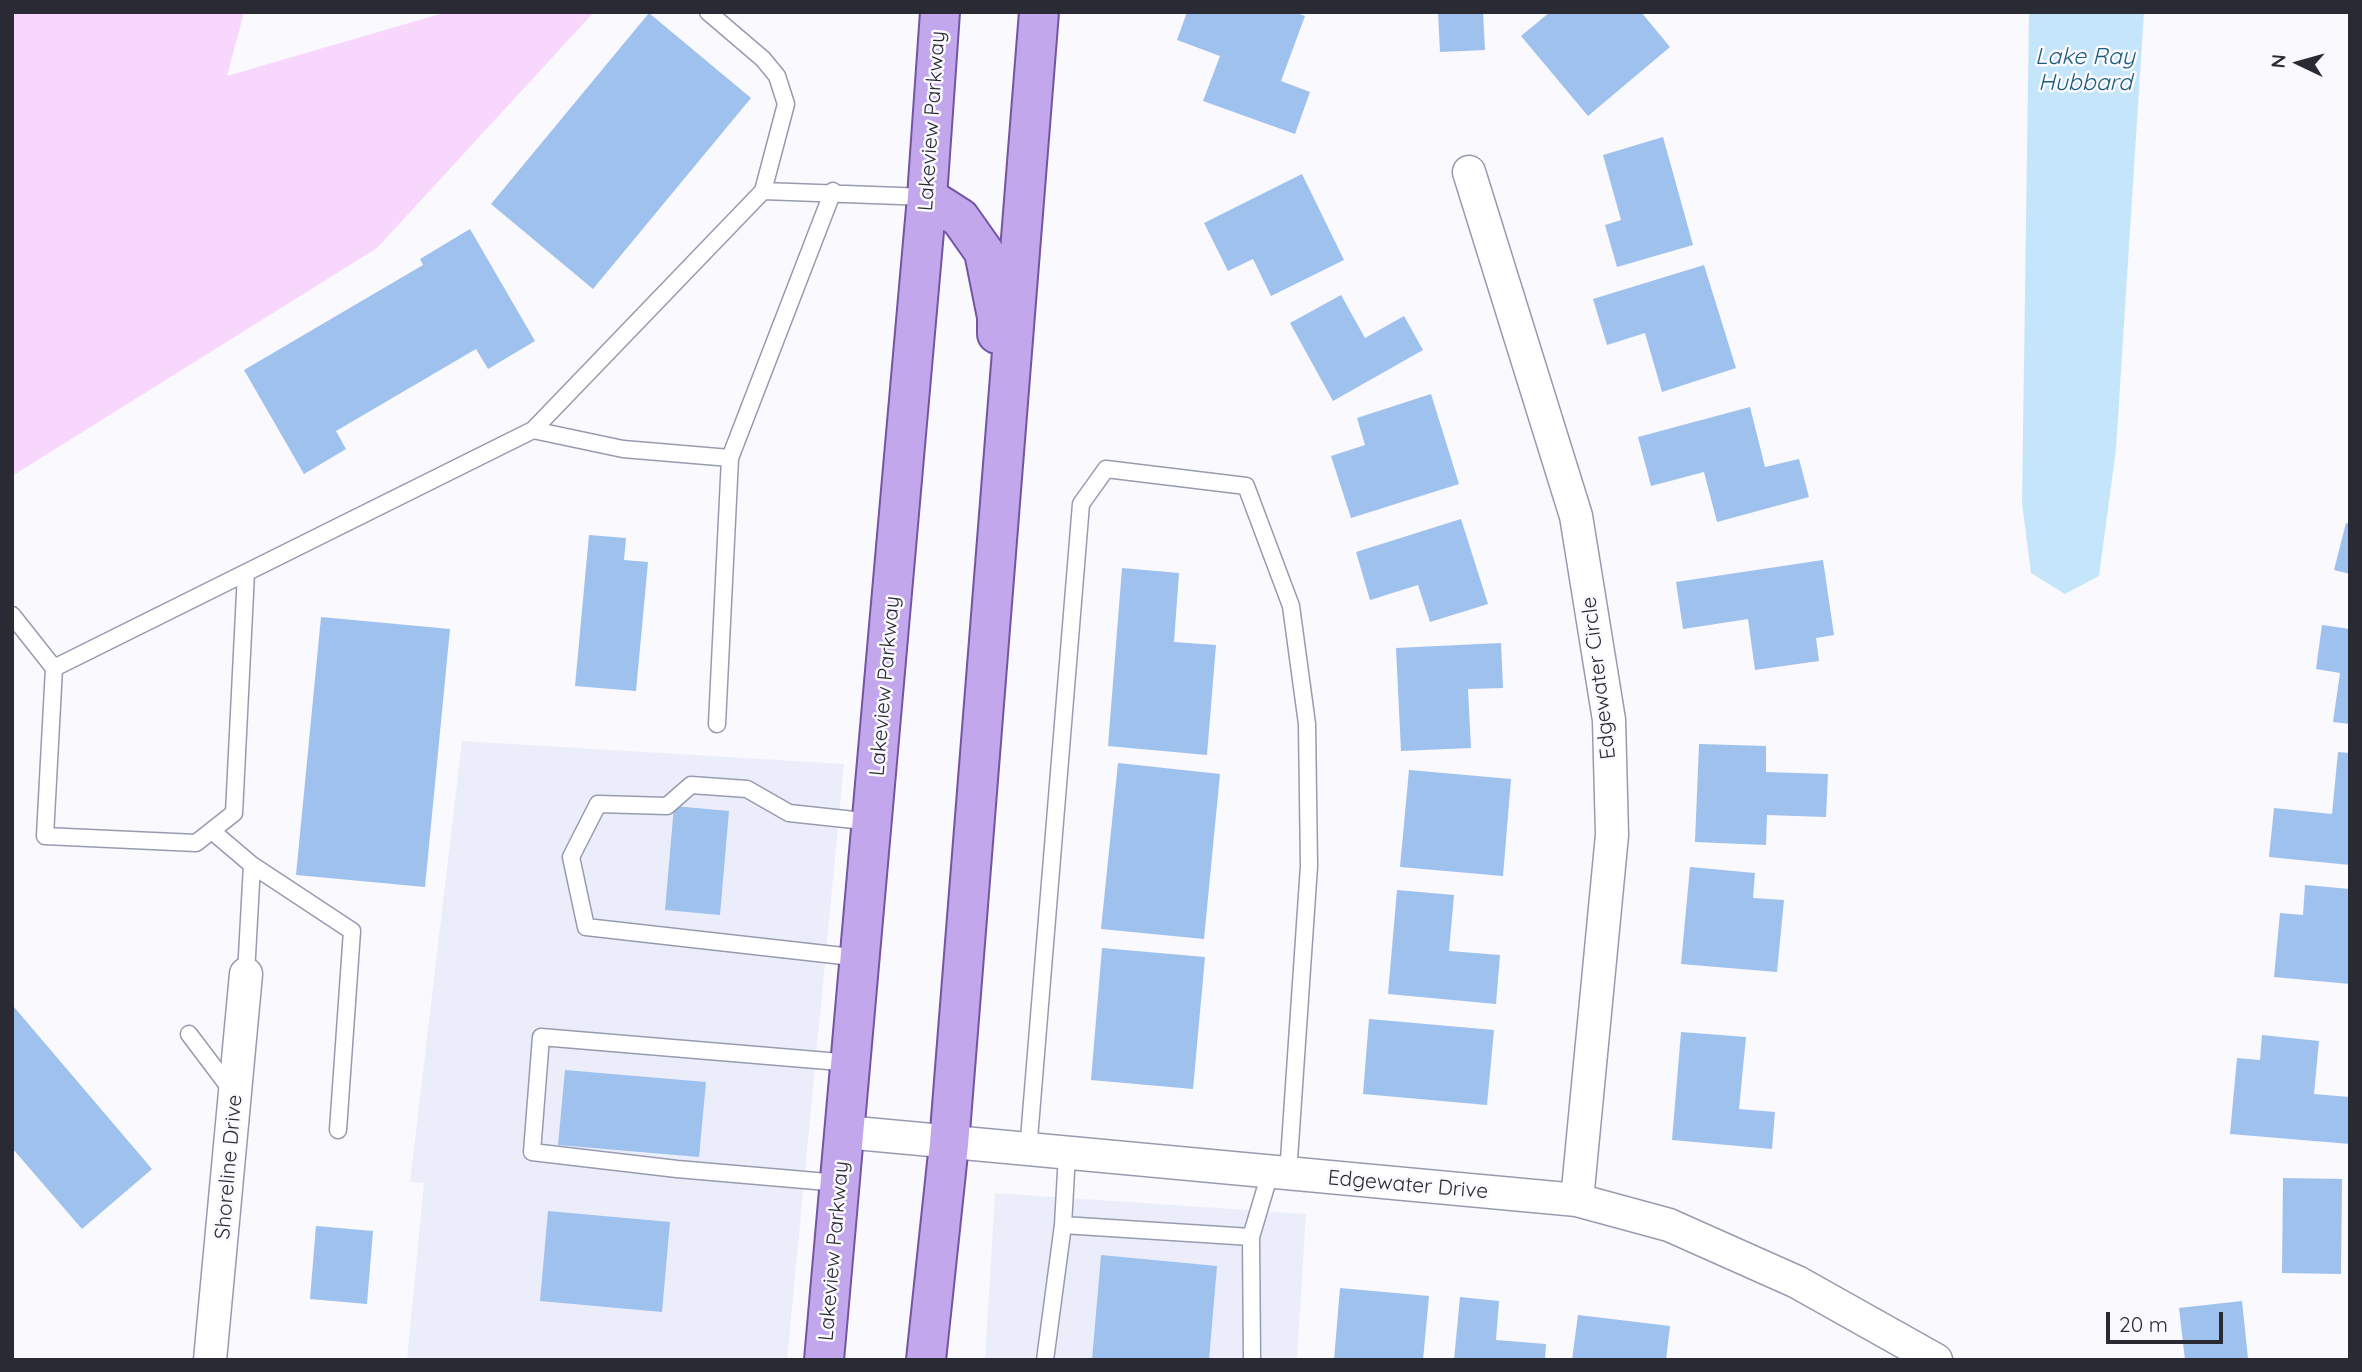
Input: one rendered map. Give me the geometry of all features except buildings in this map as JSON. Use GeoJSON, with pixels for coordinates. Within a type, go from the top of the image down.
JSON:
{"type":"FeatureCollection","features":[{"type":"Feature","properties":{"kind":"main road","name":"Lakeview Parkway"},"geometry":{"type":"LineString","coordinates":[[824,1360],[927,197],[940,12]]}},
{"type":"Feature","properties":{"kind":"main road"},"geometry":{"type":"LineString","coordinates":[[926,1360],[949,1144],[1039,12]]}},
{"type":"Feature","properties":{"kind":"main road"},"geometry":{"type":"LineString","coordinates":[[927,197],[960,218],[984,252],[997,317],[1000,494]]}},
{"type":"Feature","properties":{"kind":"street","name":"Edgewater Circle"},"geometry":{"type":"LineString","coordinates":[[1469,172],[1576,516],[1609,720],[1612,835],[1577,1200]]}},
{"type":"Feature","properties":{"kind":"street","name":"Shoreline Drive"},"geometry":{"type":"LineString","coordinates":[[210,1360],[246,974]]}},
{"type":"Feature","properties":{"kind":"street","name":"Edgewater Drive"},"geometry":{"type":"LineString","coordinates":[[845,1132],[949,1144],[1577,1200],[1669,1225],[1797,1282],[1936,1360]]}},
{"type":"Feature","properties":{"kind":"lane"},"geometry":{"type":"LineString","coordinates":[[54,668],[533,430],[764,191],[786,104],[778,76],[763,59],[708,12]]}},
{"type":"Feature","properties":{"kind":"lane"},"geometry":{"type":"LineString","coordinates":[[764,191],[833,191],[927,197]]}},
{"type":"Feature","properties":{"kind":"lane"},"geometry":{"type":"LineString","coordinates":[[718,724],[730,458],[833,191]]}},
{"type":"Feature","properties":{"kind":"lane"},"geometry":{"type":"LineString","coordinates":[[533,430],[624,449],[730,458]]}},
{"type":"Feature","properties":{"kind":"lane"},"geometry":{"type":"LineString","coordinates":[[1028,1151],[1081,504],[1106,469],[1246,486],[1292,606],[1307,724],[1309,866],[1279,1173],[1251,1237],[1252,1360]]}},
{"type":"Feature","properties":{"kind":"lane"},"geometry":{"type":"LineString","coordinates":[[12,615],[54,668],[45,836],[196,843],[234,813],[246,573]]}},
{"type":"Feature","properties":{"kind":"lane"},"geometry":{"type":"LineString","coordinates":[[861,958],[586,927],[571,857],[598,804],[667,806],[691,785],[747,789],[789,813],[873,822]]}},
{"type":"Feature","properties":{"kind":"lane"},"geometry":{"type":"LineString","coordinates":[[212,831],[252,865],[352,931],[338,1130]]}},
{"type":"Feature","properties":{"kind":"lane"},"geometry":{"type":"LineString","coordinates":[[246,974],[252,865]]}},
{"type":"Feature","properties":{"kind":"lane"},"geometry":{"type":"LineString","coordinates":[[189,1034],[236,1096]]}},
{"type":"Feature","properties":{"kind":"lane"},"geometry":{"type":"LineString","coordinates":[[840,1183],[677,1169],[532,1152],[541,1037],[852,1063]]}},
{"type":"Feature","properties":{"kind":"lane"},"geometry":{"type":"LineString","coordinates":[[1045,1360],[1063,1224],[1067,1154]]}},
{"type":"Feature","properties":{"kind":"lane"},"geometry":{"type":"LineString","coordinates":[[1063,1224],[1251,1237]]}},
{"type":"Feature","properties":{"kind":"shaded area"},"geometry":{"type":"Polygon","coordinates":[[[12,12],[244,12],[227,76],[447,12],[594,12],[377,248],[12,476],[12,12]]]}},
{"type":"Feature","properties":{"kind":"shaded area"},"geometry":{"type":"Polygon","coordinates":[[[462,741],[844,764],[787,1360],[407,1360],[424,1183],[410,1182],[462,741]]]}},
{"type":"Feature","properties":{"kind":"shaded area"},"geometry":{"type":"Polygon","coordinates":[[[995,1193],[1306,1214],[1297,1360],[985,1360],[995,1193]]]}},
{"type":"Feature","properties":{"kind":"water","name":"Lake Ray Hubbard"},"geometry":{"type":"Polygon","coordinates":[[[2029,12],[2144,12],[2116,449],[2099,576],[2065,594],[2031,573],[2022,503],[2029,12]]]}}]}
